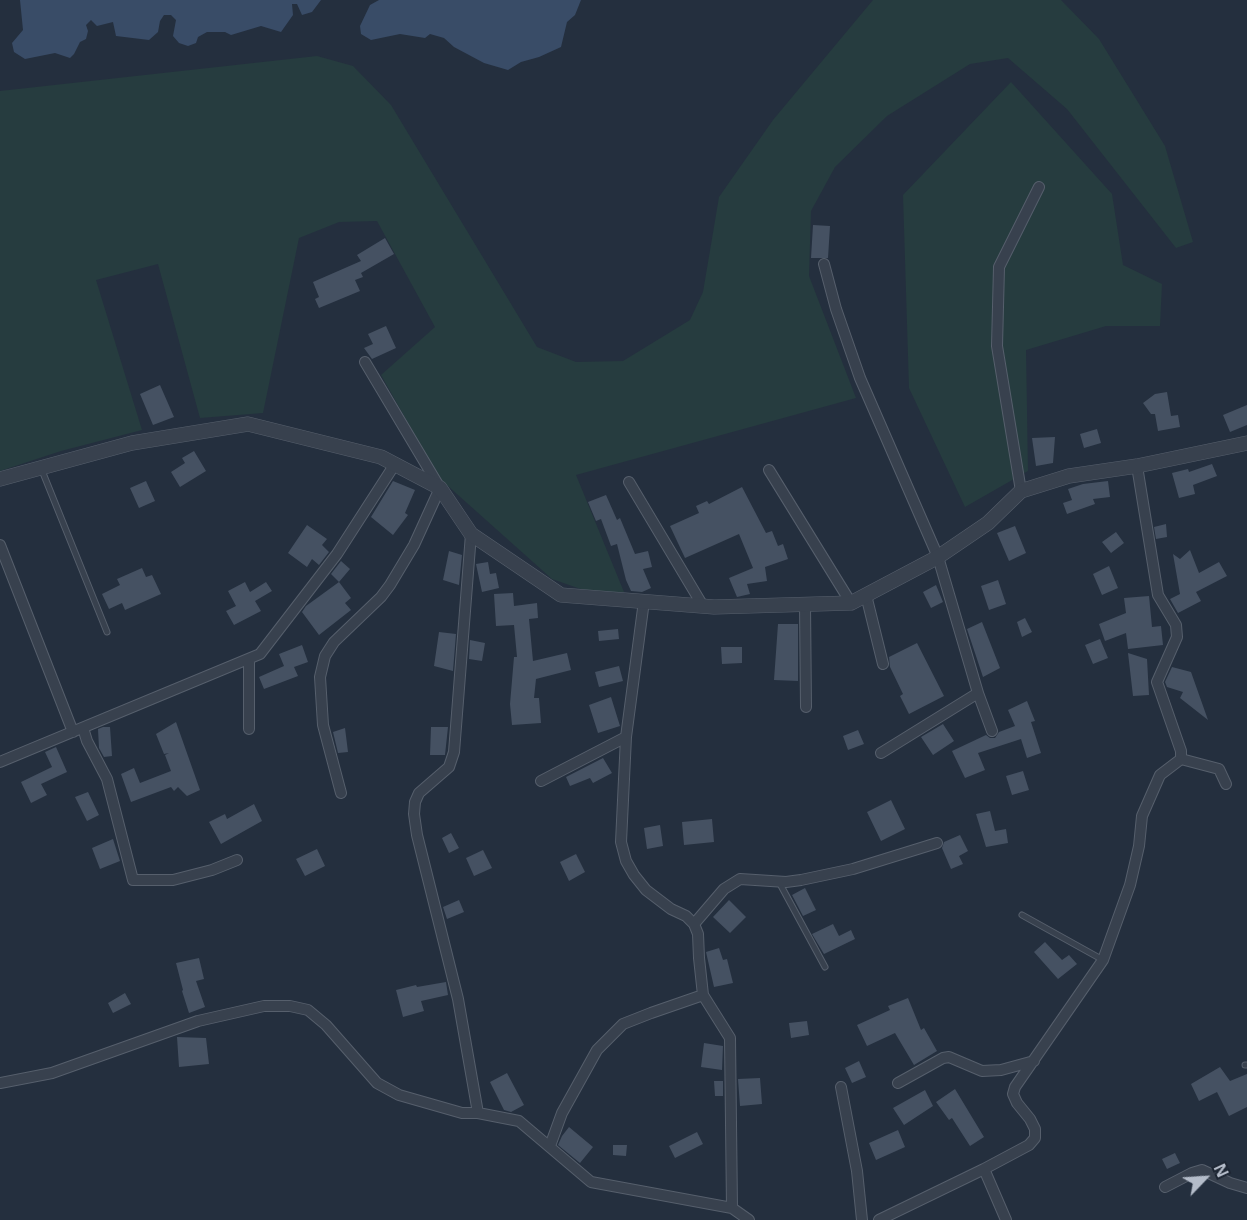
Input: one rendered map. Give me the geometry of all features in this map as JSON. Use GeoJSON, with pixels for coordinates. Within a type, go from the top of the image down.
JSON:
{"type":"FeatureCollection","features":[{"type":"Feature","properties":{"kind":"street"},"geometry":{"type":"LineString","coordinates":[[1021,491],[997,346],[999,267],[1039,187]]}},
{"type":"Feature","properties":{"kind":"street"},"geometry":{"type":"LineString","coordinates":[[824,264],[836,309],[860,378],[938,557],[978,693],[992,731]]}},
{"type":"Feature","properties":{"kind":"street"},"geometry":{"type":"LineString","coordinates":[[365,362],[440,488],[471,534],[561,595],[703,606],[851,603],[938,557],[988,523],[1021,491],[1069,476],[1137,466],[1247,443]]}},
{"type":"Feature","properties":{"kind":"street"},"geometry":{"type":"LineString","coordinates":[[0,479],[132,443],[248,424],[381,457],[440,488]]}},
{"type":"Feature","properties":{"kind":"street"},"geometry":{"type":"LineString","coordinates":[[0,762],[260,654],[337,554],[395,464]]}},
{"type":"Feature","properties":{"kind":"street"},"geometry":{"type":"LineString","coordinates":[[1137,466],[1158,595],[1176,625],[1177,637],[1157,682],[1181,759]]}},
{"type":"Feature","properties":{"kind":"street"},"geometry":{"type":"LineString","coordinates":[[769,470],[851,603]]}},
{"type":"Feature","properties":{"kind":"street"},"geometry":{"type":"LineString","coordinates":[[629,482],[703,606]]}},
{"type":"Feature","properties":{"kind":"street"},"geometry":{"type":"LineString","coordinates":[[341,793],[323,725],[320,677],[325,656],[334,642],[381,597],[390,585],[414,545],[440,488]]}},
{"type":"Feature","properties":{"kind":"street"},"geometry":{"type":"LineString","coordinates":[[471,534],[454,752],[448,767],[419,793],[415,802],[414,814],[417,835],[458,999],[478,1113]]}},
{"type":"Feature","properties":{"kind":"street"},"geometry":{"type":"LineString","coordinates":[[0,545],[78,730],[87,741],[107,779],[133,880],[173,880],[212,870],[237,860]]}},
{"type":"Feature","properties":{"kind":"street"},"geometry":{"type":"LineString","coordinates":[[866,595],[883,664]]}},
{"type":"Feature","properties":{"kind":"street"},"geometry":{"type":"LineString","coordinates":[[644,601],[626,737],[621,842],[626,861],[646,890],[671,909],[686,916],[694,924],[698,934],[703,995],[730,1038],[732,1208]]}},
{"type":"Feature","properties":{"kind":"street"},"geometry":{"type":"LineString","coordinates":[[805,604],[806,707]]}},
{"type":"Feature","properties":{"kind":"street"},"geometry":{"type":"LineString","coordinates":[[249,659],[249,729]]}},
{"type":"Feature","properties":{"kind":"street"},"geometry":{"type":"LineString","coordinates":[[881,753],[978,693]]}},
{"type":"Feature","properties":{"kind":"street"},"geometry":{"type":"LineString","coordinates":[[542,781],[626,737]]}},
{"type":"Feature","properties":{"kind":"street"},"geometry":{"type":"LineString","coordinates":[[1181,759],[1219,769],[1226,784]]}},
{"type":"Feature","properties":{"kind":"street"},"geometry":{"type":"LineString","coordinates":[[879,1220],[984,1169],[1029,1145],[1035,1138],[1035,1130],[1030,1119],[1013,1094],[1015,1087],[1103,960],[1130,885],[1139,846],[1142,816],[1160,775],[1181,759]]}},
{"type":"Feature","properties":{"kind":"street"},"geometry":{"type":"LineString","coordinates":[[694,924],[724,888],[740,879],[779,882],[801,880],[853,869],[937,843]]}},
{"type":"Feature","properties":{"kind":"street"},"geometry":{"type":"LineString","coordinates":[[550,1146],[562,1113],[597,1050],[623,1024],[703,995]]}},
{"type":"Feature","properties":{"kind":"street"},"geometry":{"type":"LineString","coordinates":[[0,1083],[52,1072],[198,1021],[264,1006],[290,1006],[308,1010],[326,1025],[377,1083],[399,1095],[462,1113],[478,1113],[519,1121],[591,1182],[732,1208],[749,1220]]}},
{"type":"Feature","properties":{"kind":"street"},"geometry":{"type":"LineString","coordinates":[[898,1083],[948,1057],[982,1071],[1000,1070],[1034,1061]]}},
{"type":"Feature","properties":{"kind":"street"},"geometry":{"type":"LineString","coordinates":[[841,1087],[857,1171],[862,1220]]}},
{"type":"Feature","properties":{"kind":"street"},"geometry":{"type":"LineString","coordinates":[[984,1169],[1005,1220]]}},
{"type":"Feature","properties":{"kind":"street"},"geometry":{"type":"LineString","coordinates":[[1166,1187],[1202,1170],[1247,1188]]}},
{"type":"Feature","properties":{"kind":"lane"},"geometry":{"type":"LineString","coordinates":[[41,467],[107,632]]}},
{"type":"Feature","properties":{"kind":"lane"},"geometry":{"type":"LineString","coordinates":[[779,882],[825,967]]}},
{"type":"Feature","properties":{"kind":"lane"},"geometry":{"type":"LineString","coordinates":[[1022,915],[1103,960]]}},
{"type":"Feature","properties":{"kind":"green space"},"geometry":{"type":"Polygon","coordinates":[[[873,0],[1061,0],[1099,39],[1165,146],[1193,242],[1176,248],[1067,109],[1008,58],[970,64],[887,116],[835,167],[811,211],[809,276],[856,398],[576,475],[624,592],[592,593],[552,579],[439,478],[381,375],[435,327],[377,221],[339,222],[299,238],[263,413],[200,418],[158,264],[96,280],[142,430],[61,451],[0,471],[0,91],[317,56],[353,66],[391,105],[537,347],[576,362],[623,361],[690,320],[703,292],[719,197],[773,120],[873,0]]]}},
{"type":"Feature","properties":{"kind":"green space"},"geometry":{"type":"Polygon","coordinates":[[[1011,82],[1112,194],[1123,265],[1162,284],[1160,326],[1106,326],[1026,350],[1028,471],[965,507],[909,388],[903,195],[1011,82]]]}},
{"type":"Feature","properties":{"kind":"water"},"geometry":{"type":"Polygon","coordinates":[[[20,0],[321,0],[312,12],[302,15],[297,4],[292,4],[293,15],[281,32],[261,26],[231,35],[225,32],[207,32],[198,37],[196,43],[188,46],[179,43],[173,36],[176,20],[171,15],[164,15],[158,32],[149,40],[116,36],[113,22],[97,26],[91,20],[86,25],[88,31],[86,39],[80,42],[70,58],[55,53],[25,59],[14,52],[12,43],[23,30],[20,0]]]}},
{"type":"Feature","properties":{"kind":"water"},"geometry":{"type":"Polygon","coordinates":[[[379,0],[581,0],[575,15],[567,22],[561,47],[521,62],[508,70],[484,63],[454,47],[444,38],[430,34],[425,38],[400,34],[371,40],[361,34],[360,26],[370,5],[379,0]]]}},
{"type":"Feature","properties":{"kind":"building"},"geometry":{"type":"Polygon","coordinates":[[[813,225],[830,226],[828,258],[811,258],[813,225]]]}},
{"type":"Feature","properties":{"kind":"building"},"geometry":{"type":"Polygon","coordinates":[[[385,238],[394,254],[361,273],[363,277],[355,280],[360,291],[319,308],[315,299],[319,297],[313,282],[361,261],[357,255],[385,238]]]}},
{"type":"Feature","properties":{"kind":"building"},"geometry":{"type":"Polygon","coordinates":[[[386,326],[396,348],[372,359],[364,348],[373,344],[368,334],[386,326]]]}},
{"type":"Feature","properties":{"kind":"building"},"geometry":{"type":"Polygon","coordinates":[[[160,385],[174,417],[153,425],[140,394],[160,385]]]}},
{"type":"Feature","properties":{"kind":"building"},"geometry":{"type":"Polygon","coordinates":[[[1167,392],[1171,416],[1178,415],[1180,427],[1158,431],[1155,414],[1151,414],[1143,403],[1155,394],[1167,392]]]}},
{"type":"Feature","properties":{"kind":"building"},"geometry":{"type":"Polygon","coordinates":[[[1247,405],[1247,425],[1230,432],[1223,415],[1247,405]]]}},
{"type":"Feature","properties":{"kind":"building"},"geometry":{"type":"Polygon","coordinates":[[[1097,429],[1101,443],[1084,448],[1080,434],[1097,429]]]}},
{"type":"Feature","properties":{"kind":"building"},"geometry":{"type":"Polygon","coordinates":[[[1055,437],[1053,463],[1036,466],[1032,438],[1055,437]]]}},
{"type":"Feature","properties":{"kind":"building"},"geometry":{"type":"Polygon","coordinates":[[[194,451],[206,471],[180,487],[171,472],[185,463],[182,458],[194,451]]]}},
{"type":"Feature","properties":{"kind":"building"},"geometry":{"type":"Polygon","coordinates":[[[1212,464],[1217,476],[1193,485],[1195,494],[1179,498],[1172,473],[1188,469],[1189,472],[1212,464]]]}},
{"type":"Feature","properties":{"kind":"building"},"geometry":{"type":"Polygon","coordinates":[[[146,481],[155,501],[139,508],[130,488],[146,481]]]}},
{"type":"Feature","properties":{"kind":"building"},"geometry":{"type":"Polygon","coordinates":[[[393,481],[415,490],[405,513],[408,515],[393,535],[371,517],[393,481]]]}},
{"type":"Feature","properties":{"kind":"building"},"geometry":{"type":"Polygon","coordinates":[[[1108,481],[1110,497],[1093,499],[1095,504],[1067,514],[1063,503],[1072,500],[1068,489],[1083,484],[1108,481]]]}},
{"type":"Feature","properties":{"kind":"building"},"geometry":{"type":"Polygon","coordinates":[[[742,487],[766,533],[772,531],[778,546],[783,544],[788,559],[765,567],[767,581],[747,584],[750,594],[737,597],[729,578],[753,568],[739,534],[685,558],[670,526],[699,513],[696,506],[707,501],[709,504],[742,487]]]}},
{"type":"Feature","properties":{"kind":"building"},"geometry":{"type":"Polygon","coordinates":[[[606,495],[617,520],[620,518],[635,554],[648,551],[652,567],[643,569],[651,588],[642,592],[631,591],[617,544],[611,546],[601,519],[596,521],[588,502],[606,495]]]}},
{"type":"Feature","properties":{"kind":"building"},"geometry":{"type":"Polygon","coordinates":[[[1166,524],[1167,537],[1156,539],[1154,527],[1166,524]]]}},
{"type":"Feature","properties":{"kind":"building"},"geometry":{"type":"Polygon","coordinates":[[[307,525],[327,539],[322,545],[329,552],[319,565],[312,559],[307,567],[288,553],[307,525]]]}},
{"type":"Feature","properties":{"kind":"building"},"geometry":{"type":"Polygon","coordinates":[[[1015,526],[1026,553],[1009,561],[997,533],[1015,526]]]}},
{"type":"Feature","properties":{"kind":"building"},"geometry":{"type":"Polygon","coordinates":[[[1116,532],[1124,543],[1111,553],[1102,542],[1116,532]]]}},
{"type":"Feature","properties":{"kind":"building"},"geometry":{"type":"Polygon","coordinates":[[[1190,550],[1199,573],[1219,562],[1227,576],[1196,592],[1201,601],[1178,613],[1170,599],[1180,594],[1173,554],[1180,559],[1190,550]]]}},
{"type":"Feature","properties":{"kind":"building"},"geometry":{"type":"Polygon","coordinates":[[[449,551],[462,555],[459,585],[443,580],[449,551]]]}},
{"type":"Feature","properties":{"kind":"building"},"geometry":{"type":"Polygon","coordinates":[[[341,561],[350,569],[339,582],[331,574],[341,561]]]}},
{"type":"Feature","properties":{"kind":"building"},"geometry":{"type":"Polygon","coordinates":[[[488,562],[490,574],[496,573],[499,588],[482,592],[476,564],[488,562]]]}},
{"type":"Feature","properties":{"kind":"building"},"geometry":{"type":"Polygon","coordinates":[[[1109,566],[1118,588],[1102,595],[1093,574],[1109,566]]]}},
{"type":"Feature","properties":{"kind":"building"},"geometry":{"type":"Polygon","coordinates":[[[142,568],[146,577],[152,575],[161,594],[125,610],[122,603],[109,609],[102,594],[120,585],[117,579],[142,568]]]}},
{"type":"Feature","properties":{"kind":"building"},"geometry":{"type":"Polygon","coordinates":[[[998,580],[1006,604],[989,610],[981,586],[998,580]]]}},
{"type":"Feature","properties":{"kind":"building"},"geometry":{"type":"Polygon","coordinates":[[[245,582],[250,592],[266,582],[272,591],[255,601],[261,611],[234,625],[226,611],[236,606],[228,591],[245,582]]]}},
{"type":"Feature","properties":{"kind":"building"},"geometry":{"type":"Polygon","coordinates":[[[339,582],[351,598],[345,603],[351,610],[319,635],[302,612],[306,606],[339,582]]]}},
{"type":"Feature","properties":{"kind":"building"},"geometry":{"type":"Polygon","coordinates":[[[936,585],[943,602],[931,608],[923,592],[936,585]]]}},
{"type":"Feature","properties":{"kind":"building"},"geometry":{"type":"Polygon","coordinates":[[[513,593],[514,606],[537,603],[538,618],[529,619],[533,661],[567,653],[571,670],[536,679],[534,698],[539,698],[541,723],[512,725],[510,704],[514,657],[517,657],[514,625],[496,626],[494,594],[513,593]]]}},
{"type":"Feature","properties":{"kind":"building"},"geometry":{"type":"Polygon","coordinates":[[[1149,596],[1152,627],[1161,626],[1163,645],[1128,649],[1126,633],[1105,641],[1099,624],[1126,613],[1124,598],[1149,596]]]}},
{"type":"Feature","properties":{"kind":"building"},"geometry":{"type":"Polygon","coordinates":[[[1025,618],[1032,632],[1022,637],[1017,622],[1025,618]]]}},
{"type":"Feature","properties":{"kind":"building"},"geometry":{"type":"Polygon","coordinates":[[[982,622],[1000,668],[983,677],[967,629],[982,622]]]}},
{"type":"Feature","properties":{"kind":"building"},"geometry":{"type":"Polygon","coordinates":[[[778,624],[798,624],[798,681],[774,680],[778,624]]]}},
{"type":"Feature","properties":{"kind":"building"},"geometry":{"type":"Polygon","coordinates":[[[618,629],[619,639],[599,641],[598,631],[618,629]]]}},
{"type":"Feature","properties":{"kind":"building"},"geometry":{"type":"Polygon","coordinates":[[[439,632],[456,634],[453,671],[434,666],[439,632]]]}},
{"type":"Feature","properties":{"kind":"building"},"geometry":{"type":"Polygon","coordinates":[[[1100,639],[1108,658],[1093,664],[1085,645],[1100,639]]]}},
{"type":"Feature","properties":{"kind":"building"},"geometry":{"type":"Polygon","coordinates":[[[470,640],[485,643],[482,661],[469,659],[470,640]]]}},
{"type":"Feature","properties":{"kind":"building"},"geometry":{"type":"Polygon","coordinates":[[[917,643],[944,696],[909,714],[900,696],[903,694],[890,667],[889,657],[917,643]]]}},
{"type":"Feature","properties":{"kind":"building"},"geometry":{"type":"Polygon","coordinates":[[[302,645],[308,662],[294,667],[298,676],[264,689],[259,677],[284,666],[279,654],[302,645]]]}},
{"type":"Feature","properties":{"kind":"building"},"geometry":{"type":"Polygon","coordinates":[[[721,647],[742,647],[742,663],[722,664],[721,647]]]}},
{"type":"Feature","properties":{"kind":"building"},"geometry":{"type":"Polygon","coordinates":[[[1128,653],[1147,659],[1149,695],[1133,696],[1128,653]]]}},
{"type":"Feature","properties":{"kind":"building"},"geometry":{"type":"Polygon","coordinates":[[[619,666],[623,681],[599,687],[595,672],[619,666]]]}},
{"type":"Feature","properties":{"kind":"building"},"geometry":{"type":"Polygon","coordinates":[[[1172,667],[1191,672],[1208,720],[1180,698],[1183,692],[1167,687],[1165,682],[1172,667]]]}},
{"type":"Feature","properties":{"kind":"building"},"geometry":{"type":"Polygon","coordinates":[[[611,697],[620,726],[598,733],[589,705],[611,697]]]}},
{"type":"Feature","properties":{"kind":"building"},"geometry":{"type":"Polygon","coordinates":[[[1027,701],[1035,721],[1031,722],[1041,753],[1027,758],[1021,739],[978,753],[985,770],[965,778],[952,751],[986,735],[995,738],[999,732],[1015,726],[1008,710],[1027,701]]]}},
{"type":"Feature","properties":{"kind":"building"},"geometry":{"type":"Polygon","coordinates":[[[176,722],[200,790],[187,796],[178,787],[174,791],[171,787],[131,802],[121,774],[134,768],[140,783],[171,771],[165,755],[169,753],[164,754],[156,734],[176,722]]]}},
{"type":"Feature","properties":{"kind":"building"},"geometry":{"type":"Polygon","coordinates":[[[943,724],[954,741],[933,755],[921,737],[943,724]]]}},
{"type":"Feature","properties":{"kind":"building"},"geometry":{"type":"Polygon","coordinates":[[[110,727],[112,756],[104,757],[99,748],[98,729],[110,727]]]}},
{"type":"Feature","properties":{"kind":"building"},"geometry":{"type":"Polygon","coordinates":[[[431,727],[448,727],[445,755],[430,755],[431,727]]]}},
{"type":"Feature","properties":{"kind":"building"},"geometry":{"type":"Polygon","coordinates":[[[345,728],[348,752],[338,753],[333,732],[345,728]]]}},
{"type":"Feature","properties":{"kind":"building"},"geometry":{"type":"Polygon","coordinates":[[[858,730],[864,744],[848,750],[843,736],[858,730]]]}},
{"type":"Feature","properties":{"kind":"building"},"geometry":{"type":"Polygon","coordinates":[[[56,747],[67,772],[41,784],[47,795],[31,803],[21,782],[52,767],[45,752],[56,747]]]}},
{"type":"Feature","properties":{"kind":"building"},"geometry":{"type":"Polygon","coordinates":[[[603,758],[612,773],[593,783],[590,778],[570,786],[566,777],[603,758]]]}},
{"type":"Feature","properties":{"kind":"building"},"geometry":{"type":"Polygon","coordinates":[[[1023,771],[1029,790],[1012,795],[1006,776],[1023,771]]]}},
{"type":"Feature","properties":{"kind":"building"},"geometry":{"type":"Polygon","coordinates":[[[88,792],[99,815],[87,821],[75,797],[88,792]]]}},
{"type":"Feature","properties":{"kind":"building"},"geometry":{"type":"Polygon","coordinates":[[[891,800],[905,829],[881,841],[867,812],[891,800]]]}},
{"type":"Feature","properties":{"kind":"building"},"geometry":{"type":"Polygon","coordinates":[[[254,804],[262,821],[221,844],[209,822],[225,814],[227,819],[254,804]]]}},
{"type":"Feature","properties":{"kind":"building"},"geometry":{"type":"Polygon","coordinates":[[[990,811],[995,831],[1006,829],[1008,843],[986,847],[976,814],[990,811]]]}},
{"type":"Feature","properties":{"kind":"building"},"geometry":{"type":"Polygon","coordinates":[[[712,819],[714,842],[684,845],[682,822],[712,819]]]}},
{"type":"Feature","properties":{"kind":"building"},"geometry":{"type":"Polygon","coordinates":[[[660,825],[663,846],[647,849],[644,828],[660,825]]]}},
{"type":"Feature","properties":{"kind":"building"},"geometry":{"type":"Polygon","coordinates":[[[451,833],[459,848],[449,853],[442,838],[451,833]]]}},
{"type":"Feature","properties":{"kind":"building"},"geometry":{"type":"Polygon","coordinates":[[[960,835],[968,851],[959,856],[963,864],[951,869],[942,848],[944,842],[960,835]]]}},
{"type":"Feature","properties":{"kind":"building"},"geometry":{"type":"Polygon","coordinates":[[[113,839],[120,861],[100,869],[92,848],[113,839]]]}},
{"type":"Feature","properties":{"kind":"building"},"geometry":{"type":"Polygon","coordinates":[[[317,849],[325,866],[305,876],[296,859],[317,849]]]}},
{"type":"Feature","properties":{"kind":"building"},"geometry":{"type":"Polygon","coordinates":[[[483,850],[492,868],[474,876],[466,858],[483,850]]]}},
{"type":"Feature","properties":{"kind":"building"},"geometry":{"type":"Polygon","coordinates":[[[576,854],[585,872],[569,881],[560,862],[576,854]]]}},
{"type":"Feature","properties":{"kind":"building"},"geometry":{"type":"Polygon","coordinates":[[[805,888],[816,910],[803,916],[792,895],[805,888]]]}},
{"type":"Feature","properties":{"kind":"building"},"geometry":{"type":"Polygon","coordinates":[[[459,900],[464,912],[447,919],[443,907],[459,900]]]}},
{"type":"Feature","properties":{"kind":"building"},"geometry":{"type":"Polygon","coordinates":[[[729,900],[746,917],[730,933],[713,917],[729,900]]]}},
{"type":"Feature","properties":{"kind":"building"},"geometry":{"type":"Polygon","coordinates":[[[833,924],[839,936],[851,930],[855,939],[824,954],[812,934],[833,924]]]}},
{"type":"Feature","properties":{"kind":"building"},"geometry":{"type":"Polygon","coordinates":[[[1045,942],[1062,960],[1069,955],[1077,964],[1058,979],[1034,952],[1045,942]]]}},
{"type":"Feature","properties":{"kind":"building"},"geometry":{"type":"Polygon","coordinates":[[[719,948],[723,960],[727,959],[733,983],[714,987],[706,952],[719,948]]]}},
{"type":"Feature","properties":{"kind":"building"},"geometry":{"type":"Polygon","coordinates":[[[199,958],[204,979],[196,981],[205,1007],[189,1013],[176,963],[199,958]]]}},
{"type":"Feature","properties":{"kind":"building"},"geometry":{"type":"Polygon","coordinates":[[[446,982],[448,995],[421,1001],[424,1011],[403,1017],[396,990],[446,982]]]}},
{"type":"Feature","properties":{"kind":"building"},"geometry":{"type":"Polygon","coordinates":[[[125,993],[131,1004],[113,1013],[108,1003],[125,993]]]}},
{"type":"Feature","properties":{"kind":"building"},"geometry":{"type":"Polygon","coordinates":[[[908,998],[921,1030],[924,1028],[937,1051],[914,1065],[895,1033],[867,1046],[857,1025],[890,1010],[888,1006],[908,998]]]}},
{"type":"Feature","properties":{"kind":"building"},"geometry":{"type":"Polygon","coordinates":[[[807,1021],[809,1035],[791,1038],[789,1023],[807,1021]]]}},
{"type":"Feature","properties":{"kind":"building"},"geometry":{"type":"Polygon","coordinates":[[[177,1037],[206,1038],[209,1064],[179,1067],[177,1037]]]}},
{"type":"Feature","properties":{"kind":"building"},"geometry":{"type":"Polygon","coordinates":[[[704,1043],[723,1046],[722,1070],[701,1067],[704,1043]]]}},
{"type":"Feature","properties":{"kind":"building"},"geometry":{"type":"Polygon","coordinates":[[[859,1061],[866,1077],[852,1083],[845,1068],[859,1061]]]}},
{"type":"Feature","properties":{"kind":"building"},"geometry":{"type":"Polygon","coordinates":[[[1220,1067],[1230,1081],[1247,1074],[1247,1107],[1229,1116],[1217,1092],[1199,1101],[1191,1084],[1220,1067]]]}},
{"type":"Feature","properties":{"kind":"building"},"geometry":{"type":"Polygon","coordinates":[[[507,1073],[524,1105],[511,1112],[504,1110],[490,1082],[507,1073]]]}},
{"type":"Feature","properties":{"kind":"building"},"geometry":{"type":"Polygon","coordinates":[[[760,1078],[762,1104],[740,1106],[738,1079],[760,1078]]]}},
{"type":"Feature","properties":{"kind":"building"},"geometry":{"type":"Polygon","coordinates":[[[714,1081],[723,1081],[723,1096],[715,1096],[714,1081]]]}},
{"type":"Feature","properties":{"kind":"building"},"geometry":{"type":"Polygon","coordinates":[[[955,1089],[984,1137],[970,1146],[952,1118],[949,1120],[936,1102],[955,1089]]]}},
{"type":"Feature","properties":{"kind":"building"},"geometry":{"type":"Polygon","coordinates":[[[925,1090],[933,1106],[904,1125],[893,1108],[925,1090]]]}},
{"type":"Feature","properties":{"kind":"building"},"geometry":{"type":"Polygon","coordinates":[[[569,1127],[593,1147],[580,1163],[558,1145],[569,1127]]]}},
{"type":"Feature","properties":{"kind":"building"},"geometry":{"type":"Polygon","coordinates":[[[898,1130],[905,1147],[876,1160],[869,1143],[898,1130]]]}},
{"type":"Feature","properties":{"kind":"building"},"geometry":{"type":"Polygon","coordinates":[[[697,1132],[703,1144],[675,1158],[669,1146],[697,1132]]]}},
{"type":"Feature","properties":{"kind":"building"},"geometry":{"type":"Polygon","coordinates":[[[613,1145],[627,1145],[626,1156],[613,1155],[613,1145]]]}},
{"type":"Feature","properties":{"kind":"building"},"geometry":{"type":"Polygon","coordinates":[[[1175,1153],[1180,1163],[1167,1169],[1162,1159],[1175,1153]]]}}]}
